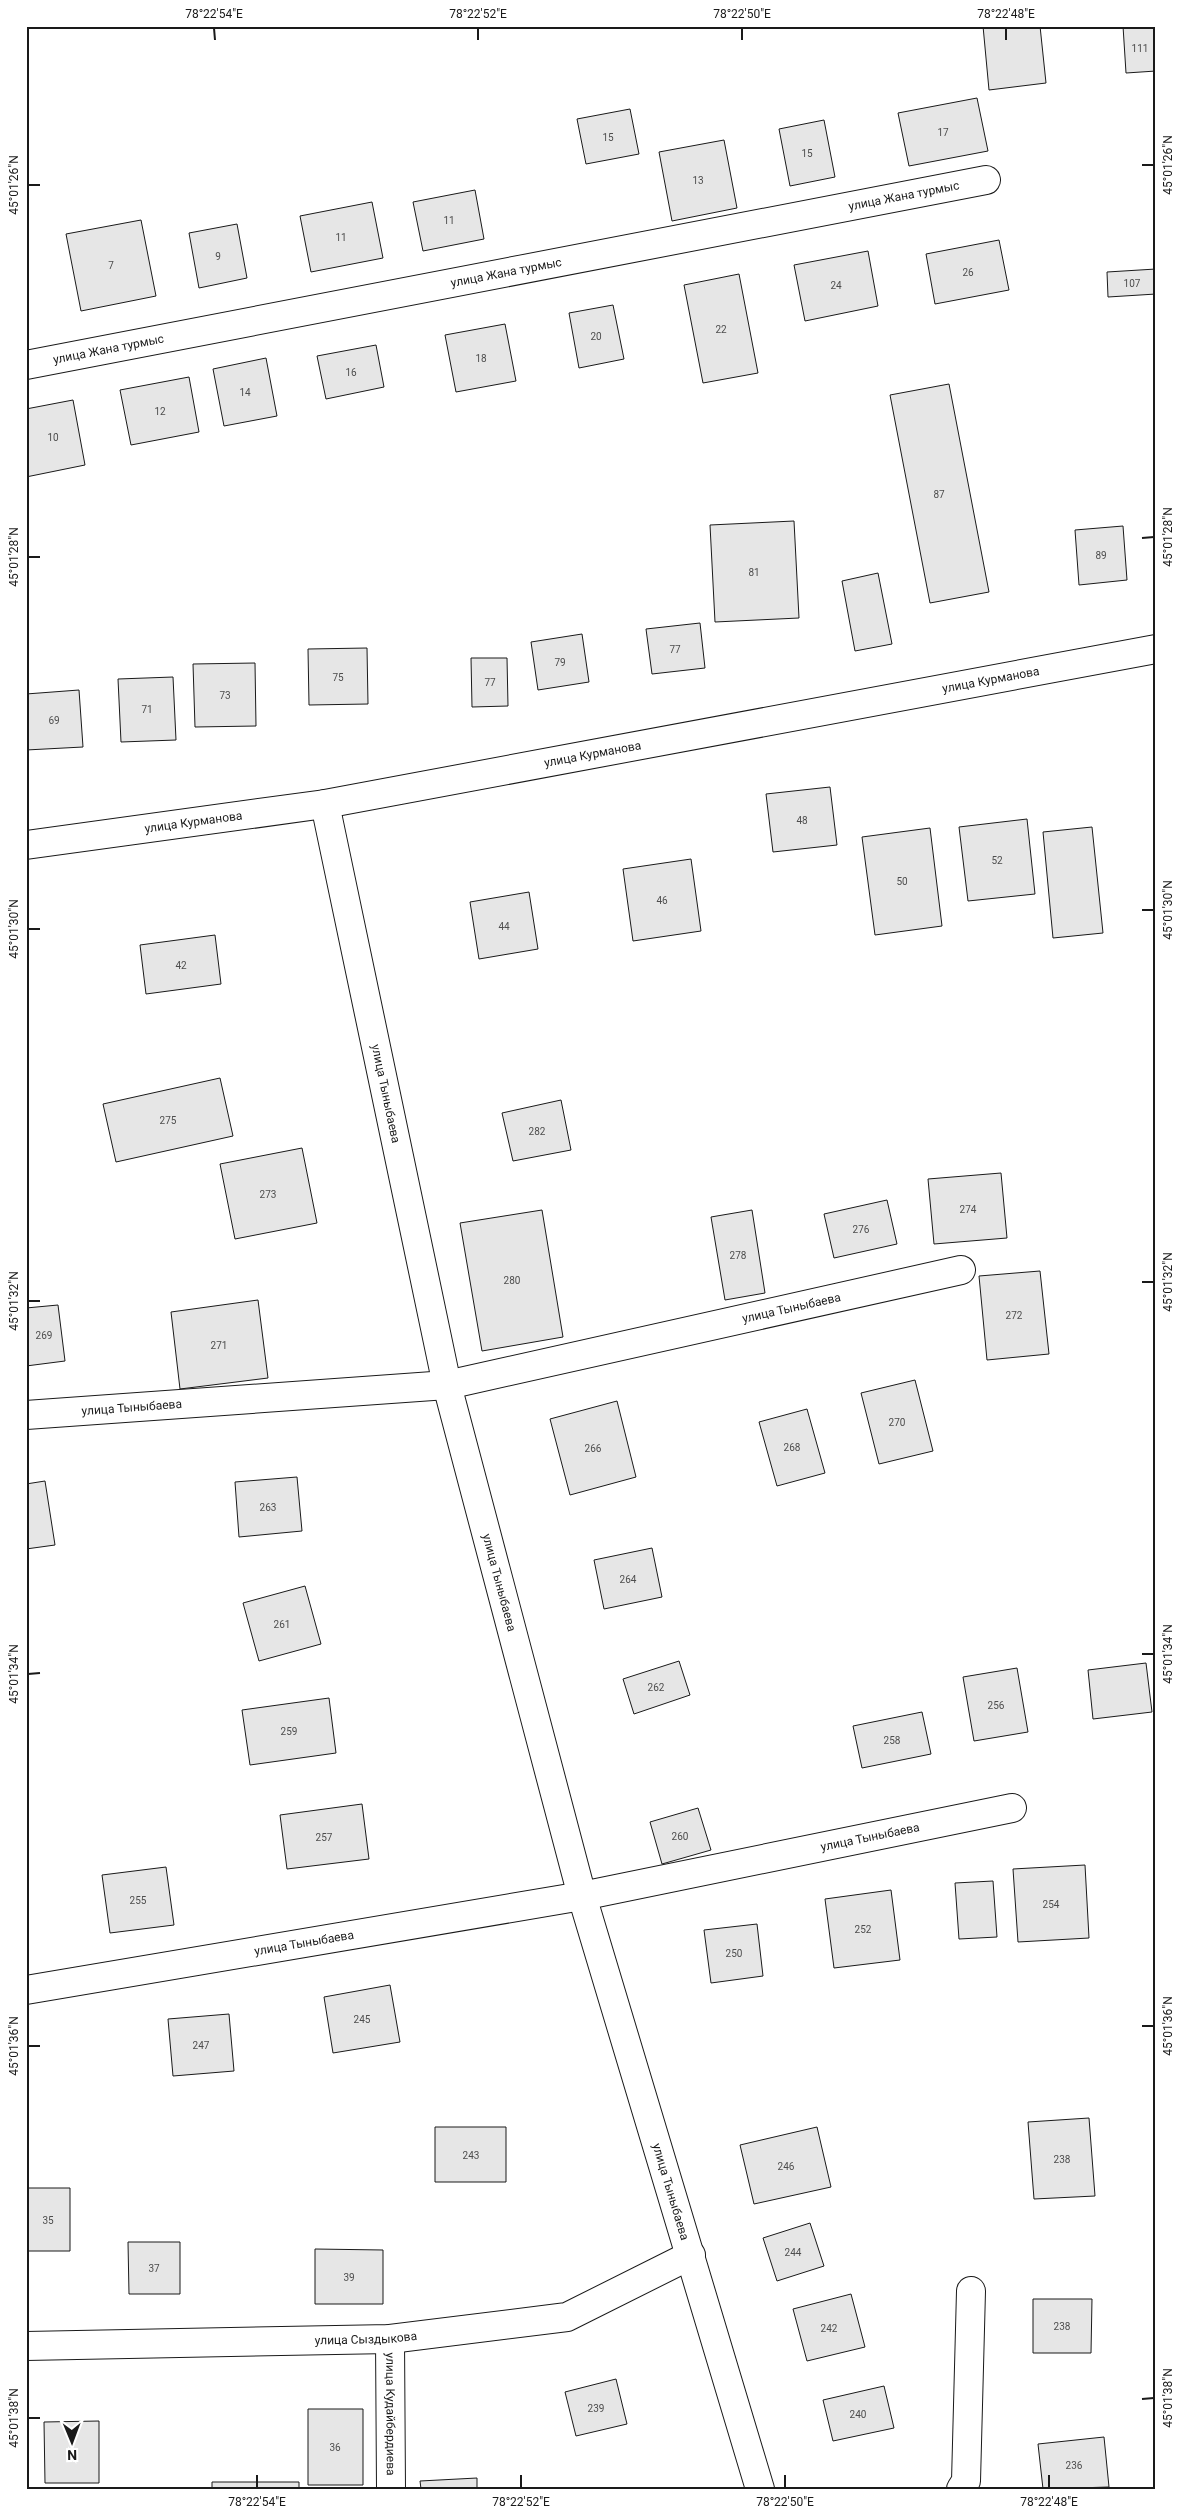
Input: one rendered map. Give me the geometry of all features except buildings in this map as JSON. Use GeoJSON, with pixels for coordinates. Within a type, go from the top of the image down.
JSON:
{"type":"FeatureCollection","features":[{"type":"Feature","properties":{"kind":"street","name":"улица Жана турмыс"},"geometry":{"type":"LineString","coordinates":[[26,365],[986,180]]}},
{"type":"Feature","properties":{"kind":"street","name":"улица Курманова"},"geometry":{"type":"LineString","coordinates":[[26,845],[325,804],[1156,649]]}},
{"type":"Feature","properties":{"kind":"street","name":"улица Тыныбаева"},"geometry":{"type":"LineString","coordinates":[[325,804],[447,1385],[582,1896],[760,2489]]}},
{"type":"Feature","properties":{"kind":"street","name":"улица Тыныбаева"},"geometry":{"type":"LineString","coordinates":[[26,1415],[447,1385],[961,1270]]}},
{"type":"Feature","properties":{"kind":"street","name":"улица Тыныбаева"},"geometry":{"type":"LineString","coordinates":[[26,1990],[582,1896],[1012,1808]]}},
{"type":"Feature","properties":{"kind":"street","name":"улица Сыздыкова"},"geometry":{"type":"LineString","coordinates":[[26,2346],[390,2338],[567,2317],[691,2255]]}},
{"type":"Feature","properties":{"kind":"street"},"geometry":{"type":"LineString","coordinates":[[961,2489],[966,2481],[971,2291]]}},
{"type":"Feature","properties":{"kind":"street","name":"улица Кудайбердиева"},"geometry":{"type":"LineString","coordinates":[[390,2338],[391,2489]]}}]}
